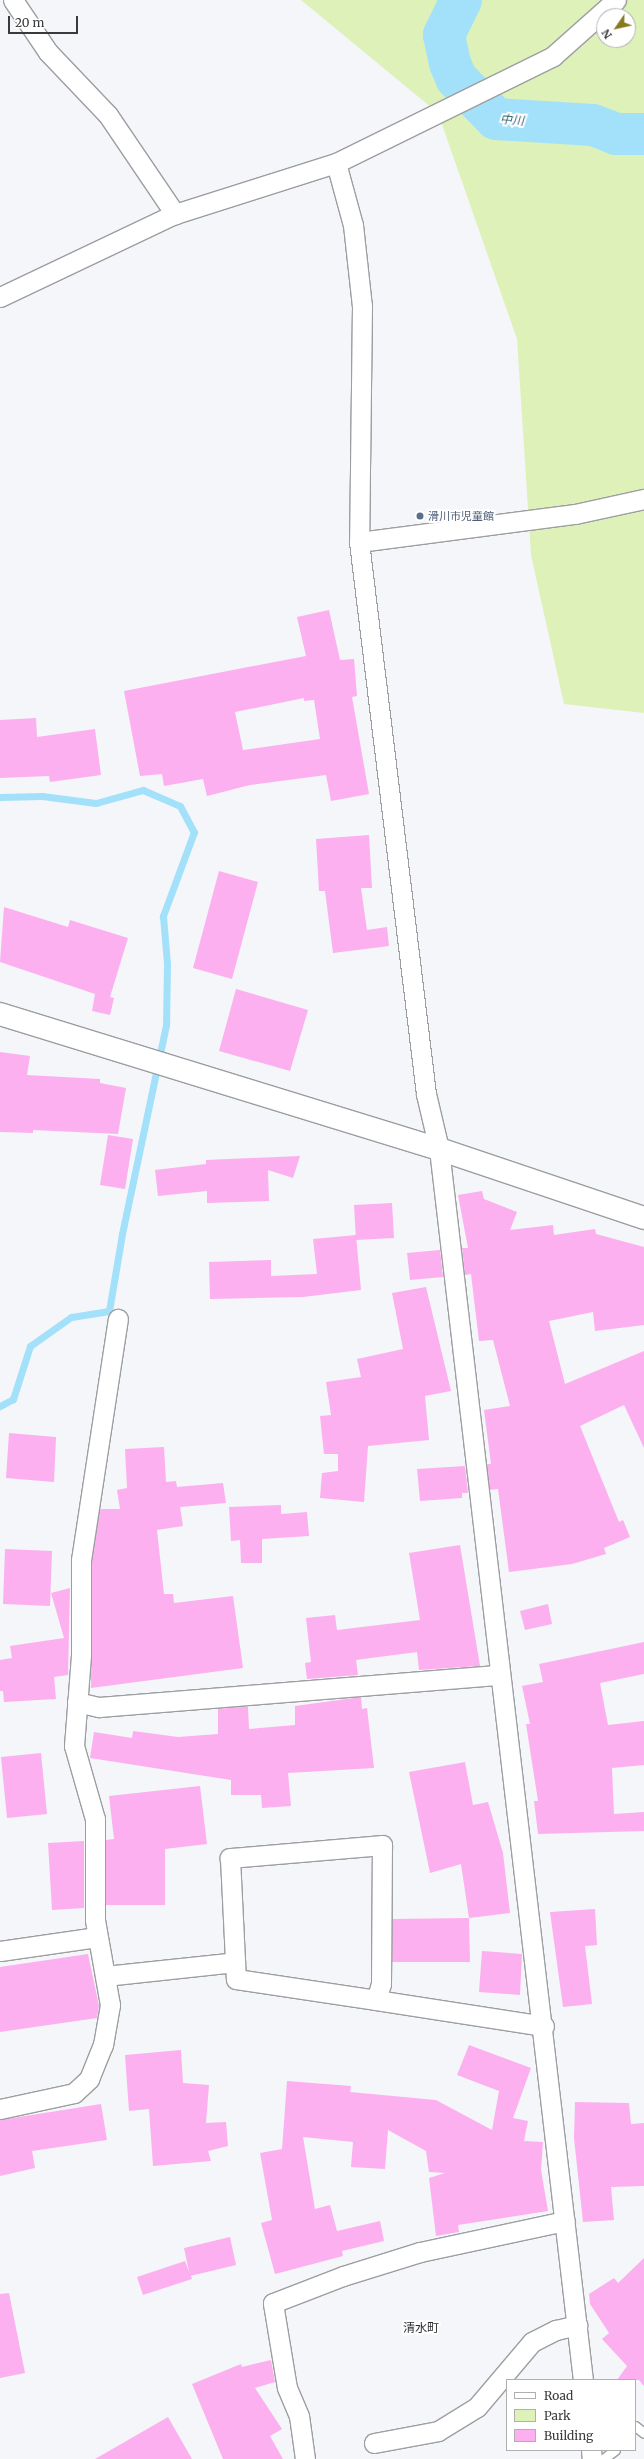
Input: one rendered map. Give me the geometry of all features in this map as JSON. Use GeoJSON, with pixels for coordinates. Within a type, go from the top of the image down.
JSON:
{"type":"FeatureCollection","features":[{"type":"Feature","properties":{"kind":"street"},"geometry":{"type":"LineString","coordinates":[[13,0],[48,52],[108,116],[174,214]]}},
{"type":"Feature","properties":{"kind":"street"},"geometry":{"type":"LineString","coordinates":[[0,297],[174,214],[336,163],[553,56],[616,0]]}},
{"type":"Feature","properties":{"kind":"street"},"geometry":{"type":"LineString","coordinates":[[336,163],[353,225],[362,306],[359,542],[426,1094],[438,1149],[500,1675],[544,2026],[583,2379]]}},
{"type":"Feature","properties":{"kind":"street"},"geometry":{"type":"LineString","coordinates":[[359,542],[576,514],[644,499]]}},
{"type":"Feature","properties":{"kind":"street"},"geometry":{"type":"LineString","coordinates":[[0,1014],[438,1149],[644,1218]]}},
{"type":"Feature","properties":{"kind":"street"},"geometry":{"type":"LineString","coordinates":[[0,2109],[74,2093],[89,2079],[103,2045],[110,2006],[98,1937],[95,1819],[74,1746],[81,1654],[81,1560],[118,1319]]}},
{"type":"Feature","properties":{"kind":"street"},"geometry":{"type":"LineString","coordinates":[[77,1702],[99,1707],[500,1675]]}},
{"type":"Feature","properties":{"kind":"street"},"geometry":{"type":"LineString","coordinates":[[376,2000],[381,1984],[382,1845],[230,1858],[236,1979],[544,2026]]}},
{"type":"Feature","properties":{"kind":"street"},"geometry":{"type":"LineString","coordinates":[[0,1951],[98,1937]]}},
{"type":"Feature","properties":{"kind":"street"},"geometry":{"type":"LineString","coordinates":[[105,1976],[235,1962]]}},
{"type":"Feature","properties":{"kind":"street"},"geometry":{"type":"LineString","coordinates":[[305,2459],[299,2416],[286,2382],[273,2303],[343,2276],[420,2252],[566,2221]]}},
{"type":"Feature","properties":{"kind":"street"},"geometry":{"type":"LineString","coordinates":[[374,2443],[438,2431],[477,2407],[532,2342],[556,2330],[577,2325]]}},
{"type":"Feature","properties":{"kind":"lane"},"geometry":{"type":"LineString","coordinates":[[603,2459],[614,2451]]}},
{"type":"Feature","properties":{"kind":"green space"},"geometry":{"type":"Polygon","coordinates":[[[301,0],[644,0],[644,713],[564,704],[531,555],[517,339],[438,113],[301,0]]]}},
{"type":"Feature","properties":{"kind":"building"},"geometry":{"type":"Polygon","coordinates":[[[329,610],[340,660],[354,659],[357,696],[352,697],[369,794],[331,801],[326,775],[250,785],[207,796],[203,779],[164,786],[162,774],[140,776],[124,691],[306,656],[297,617],[329,610]],[[304,698],[235,712],[243,750],[320,739],[314,700],[304,701],[304,698]]]}},
{"type":"Feature","properties":{"kind":"building"},"geometry":{"type":"Polygon","coordinates":[[[36,718],[37,737],[95,729],[101,775],[50,782],[49,776],[0,778],[0,720],[36,718]]]}},
{"type":"Feature","properties":{"kind":"building"},"geometry":{"type":"Polygon","coordinates":[[[369,835],[372,888],[361,888],[367,930],[387,927],[389,946],[333,953],[325,891],[319,891],[316,839],[369,835]]]}},
{"type":"Feature","properties":{"kind":"building"},"geometry":{"type":"Polygon","coordinates":[[[219,871],[258,882],[232,979],[193,968],[219,871]]]}},
{"type":"Feature","properties":{"kind":"building"},"geometry":{"type":"Polygon","coordinates":[[[4,907],[68,927],[70,920],[128,938],[110,997],[114,998],[110,1015],[92,1011],[95,994],[0,962],[4,907]]]}},
{"type":"Feature","properties":{"kind":"building"},"geometry":{"type":"Polygon","coordinates":[[[236,989],[308,1010],[290,1071],[219,1051],[236,989]]]}},
{"type":"Feature","properties":{"kind":"building"},"geometry":{"type":"Polygon","coordinates":[[[0,1052],[30,1056],[27,1075],[100,1079],[100,1083],[126,1088],[118,1134],[33,1130],[33,1133],[0,1132],[0,1052]]]}},
{"type":"Feature","properties":{"kind":"building"},"geometry":{"type":"Polygon","coordinates":[[[108,1135],[133,1139],[125,1189],[100,1185],[108,1135]]]}},
{"type":"Feature","properties":{"kind":"building"},"geometry":{"type":"Polygon","coordinates":[[[300,1156],[293,1178],[268,1170],[269,1201],[207,1203],[207,1191],[158,1196],[155,1170],[206,1164],[206,1160],[300,1156]]]}},
{"type":"Feature","properties":{"kind":"building"},"geometry":{"type":"Polygon","coordinates":[[[482,1191],[484,1199],[517,1212],[510,1230],[553,1225],[554,1235],[595,1229],[596,1234],[644,1247],[644,1325],[595,1331],[593,1312],[549,1321],[565,1384],[644,1351],[644,1448],[624,1405],[580,1426],[619,1522],[623,1520],[630,1537],[604,1548],[606,1554],[572,1564],[509,1572],[498,1489],[490,1490],[487,1464],[491,1464],[484,1410],[510,1406],[493,1340],[479,1341],[471,1274],[465,1275],[462,1248],[468,1248],[458,1195],[482,1191]]]}},
{"type":"Feature","properties":{"kind":"building"},"geometry":{"type":"Polygon","coordinates":[[[392,1203],[394,1238],[356,1240],[354,1205],[392,1203]]]}},
{"type":"Feature","properties":{"kind":"building"},"geometry":{"type":"Polygon","coordinates":[[[356,1235],[361,1290],[303,1297],[210,1299],[209,1262],[271,1260],[271,1276],[317,1274],[313,1239],[356,1235]]]}},
{"type":"Feature","properties":{"kind":"building"},"geometry":{"type":"Polygon","coordinates":[[[440,1250],[443,1277],[410,1280],[407,1253],[440,1250]]]}},
{"type":"Feature","properties":{"kind":"building"},"geometry":{"type":"Polygon","coordinates":[[[426,1287],[451,1391],[425,1396],[429,1440],[368,1446],[364,1502],[320,1498],[322,1473],[338,1471],[338,1454],[324,1454],[320,1416],[331,1415],[326,1382],[361,1377],[357,1359],[403,1349],[392,1293],[426,1287]]]}},
{"type":"Feature","properties":{"kind":"building"},"geometry":{"type":"Polygon","coordinates":[[[9,1433],[56,1437],[54,1482],[6,1478],[9,1433]]]}},
{"type":"Feature","properties":{"kind":"building"},"geometry":{"type":"Polygon","coordinates":[[[164,1447],[166,1482],[176,1481],[177,1487],[223,1483],[226,1503],[180,1507],[183,1526],[157,1530],[164,1594],[173,1594],[174,1603],[233,1596],[243,1668],[91,1688],[92,1561],[100,1509],[120,1509],[117,1490],[127,1488],[125,1449],[164,1447]]]}},
{"type":"Feature","properties":{"kind":"building"},"geometry":{"type":"Polygon","coordinates":[[[465,1466],[468,1493],[462,1493],[462,1498],[420,1501],[417,1469],[465,1466]]]}},
{"type":"Feature","properties":{"kind":"building"},"geometry":{"type":"Polygon","coordinates":[[[281,1505],[281,1514],[307,1512],[309,1536],[262,1539],[262,1563],[241,1563],[240,1540],[231,1541],[229,1507],[281,1505]]]}},
{"type":"Feature","properties":{"kind":"building"},"geometry":{"type":"Polygon","coordinates":[[[460,1545],[480,1666],[419,1670],[417,1652],[356,1660],[358,1675],[307,1679],[305,1663],[311,1662],[306,1618],[335,1615],[337,1630],[420,1620],[409,1553],[460,1545]]]}},
{"type":"Feature","properties":{"kind":"building"},"geometry":{"type":"Polygon","coordinates":[[[5,1549],[52,1551],[50,1606],[3,1604],[5,1549]]]}},
{"type":"Feature","properties":{"kind":"building"},"geometry":{"type":"Polygon","coordinates":[[[70,1588],[68,1675],[54,1677],[56,1699],[4,1702],[3,1691],[0,1691],[0,1660],[12,1658],[10,1646],[64,1638],[51,1593],[70,1588]]]}},
{"type":"Feature","properties":{"kind":"building"},"geometry":{"type":"Polygon","coordinates":[[[548,1604],[552,1624],[525,1630],[520,1611],[548,1604]]]}},
{"type":"Feature","properties":{"kind":"building"},"geometry":{"type":"Polygon","coordinates":[[[644,1642],[644,1674],[600,1683],[608,1725],[644,1721],[644,1765],[612,1768],[614,1814],[644,1812],[644,1831],[538,1834],[534,1801],[538,1801],[526,1724],[530,1724],[522,1686],[543,1682],[539,1664],[644,1642]]]}},
{"type":"Feature","properties":{"kind":"building"},"geometry":{"type":"Polygon","coordinates":[[[361,1697],[362,1709],[367,1708],[374,1768],[288,1773],[291,1806],[262,1808],[261,1795],[231,1795],[231,1780],[90,1758],[94,1732],[132,1738],[133,1731],[178,1737],[218,1734],[218,1709],[238,1707],[248,1707],[249,1729],[295,1725],[295,1706],[361,1697]]]}},
{"type":"Feature","properties":{"kind":"building"},"geometry":{"type":"Polygon","coordinates":[[[41,1753],[47,1814],[7,1818],[1,1757],[41,1753]]]}},
{"type":"Feature","properties":{"kind":"building"},"geometry":{"type":"Polygon","coordinates":[[[465,1762],[473,1805],[488,1802],[503,1853],[510,1913],[469,1918],[461,1864],[430,1873],[409,1772],[465,1762]]]}},
{"type":"Feature","properties":{"kind":"building"},"geometry":{"type":"Polygon","coordinates":[[[200,1786],[207,1844],[165,1849],[165,1905],[106,1905],[106,1840],[114,1839],[109,1796],[200,1786]]]}},
{"type":"Feature","properties":{"kind":"building"},"geometry":{"type":"Polygon","coordinates":[[[84,1841],[84,1908],[52,1910],[48,1843],[84,1841]]]}},
{"type":"Feature","properties":{"kind":"building"},"geometry":{"type":"Polygon","coordinates":[[[595,1909],[597,1945],[585,1946],[592,2004],[563,2007],[550,1912],[595,1909]]]}},
{"type":"Feature","properties":{"kind":"building"},"geometry":{"type":"Polygon","coordinates":[[[469,1918],[470,1962],[392,1962],[392,1919],[469,1918]]]}},
{"type":"Feature","properties":{"kind":"building"},"geometry":{"type":"Polygon","coordinates":[[[482,1951],[522,1954],[520,1995],[479,1992],[482,1951]]]}},
{"type":"Feature","properties":{"kind":"building"},"geometry":{"type":"Polygon","coordinates":[[[88,1954],[99,2006],[97,2018],[0,2032],[0,1967],[88,1954]]]}},
{"type":"Feature","properties":{"kind":"building"},"geometry":{"type":"Polygon","coordinates":[[[469,2045],[531,2068],[513,2118],[528,2121],[524,2141],[543,2142],[541,2170],[548,2211],[458,2225],[459,2232],[436,2236],[429,2178],[445,2173],[429,2172],[426,2151],[388,2130],[385,2169],[351,2167],[353,2142],[303,2137],[315,2209],[330,2205],[337,2231],[380,2221],[384,2241],[342,2251],[343,2256],[275,2274],[261,2223],[272,2220],[260,2153],[282,2149],[287,2081],[351,2086],[350,2092],[436,2100],[492,2130],[499,2091],[457,2075],[469,2045]]]}},
{"type":"Feature","properties":{"kind":"building"},"geometry":{"type":"Polygon","coordinates":[[[181,2050],[183,2083],[209,2085],[206,2123],[226,2122],[228,2146],[208,2151],[211,2161],[153,2166],[149,2109],[129,2111],[125,2055],[181,2050]]]}},
{"type":"Feature","properties":{"kind":"building"},"geometry":{"type":"Polygon","coordinates":[[[575,2102],[629,2103],[631,2124],[644,2123],[644,2186],[611,2187],[614,2220],[583,2222],[574,2138],[575,2102]]]}},
{"type":"Feature","properties":{"kind":"building"},"geometry":{"type":"Polygon","coordinates":[[[101,2104],[107,2140],[32,2151],[35,2168],[0,2176],[0,2120],[101,2104]]]}},
{"type":"Feature","properties":{"kind":"building"},"geometry":{"type":"Polygon","coordinates":[[[230,2237],[236,2265],[190,2276],[184,2248],[230,2237]]]}},
{"type":"Feature","properties":{"kind":"building"},"geometry":{"type":"Polygon","coordinates":[[[644,2258],[644,2386],[639,2380],[636,2379],[618,2379],[627,2366],[602,2339],[609,2333],[590,2304],[589,2294],[614,2278],[618,2283],[644,2258]]]}},
{"type":"Feature","properties":{"kind":"building"},"geometry":{"type":"Polygon","coordinates":[[[185,2261],[192,2279],[143,2295],[137,2277],[185,2261]]]}},
{"type":"Feature","properties":{"kind":"building"},"geometry":{"type":"Polygon","coordinates":[[[9,2293],[25,2373],[0,2378],[0,2294],[9,2293]]]}},
{"type":"Feature","properties":{"kind":"building"},"geometry":{"type":"Polygon","coordinates":[[[271,2360],[275,2382],[255,2388],[282,2429],[270,2436],[283,2459],[223,2459],[192,2384],[241,2364],[242,2367],[271,2360]]]}},
{"type":"Feature","properties":{"kind":"building"},"geometry":{"type":"Polygon","coordinates":[[[168,2417],[192,2459],[95,2459],[168,2417]]]}},
{"type":"Feature","properties":{"kind":"waterway","name":"中川"},"geometry":{"type":"LineString","coordinates":[[461,0],[444,35],[450,63],[456,78],[496,119],[593,125],[616,134],[644,134]]}},
{"type":"Feature","properties":{"kind":"waterway"},"geometry":{"type":"LineString","coordinates":[[0,797],[42,796],[96,803],[143,790],[180,806],[194,832],[163,916],[167,964],[166,1025],[122,1234],[109,1311],[71,1317],[30,1346],[13,1399],[0,1406]]}},
{"type":"Feature","properties":{"kind":"place","name":"滑川市児童館"},"geometry":{"type":"Point","coordinates":[420,516]}},
{"type":"Feature","properties":{"kind":"district","name":"清水町"},"geometry":{"type":"Point","coordinates":[421,2328]}}]}
